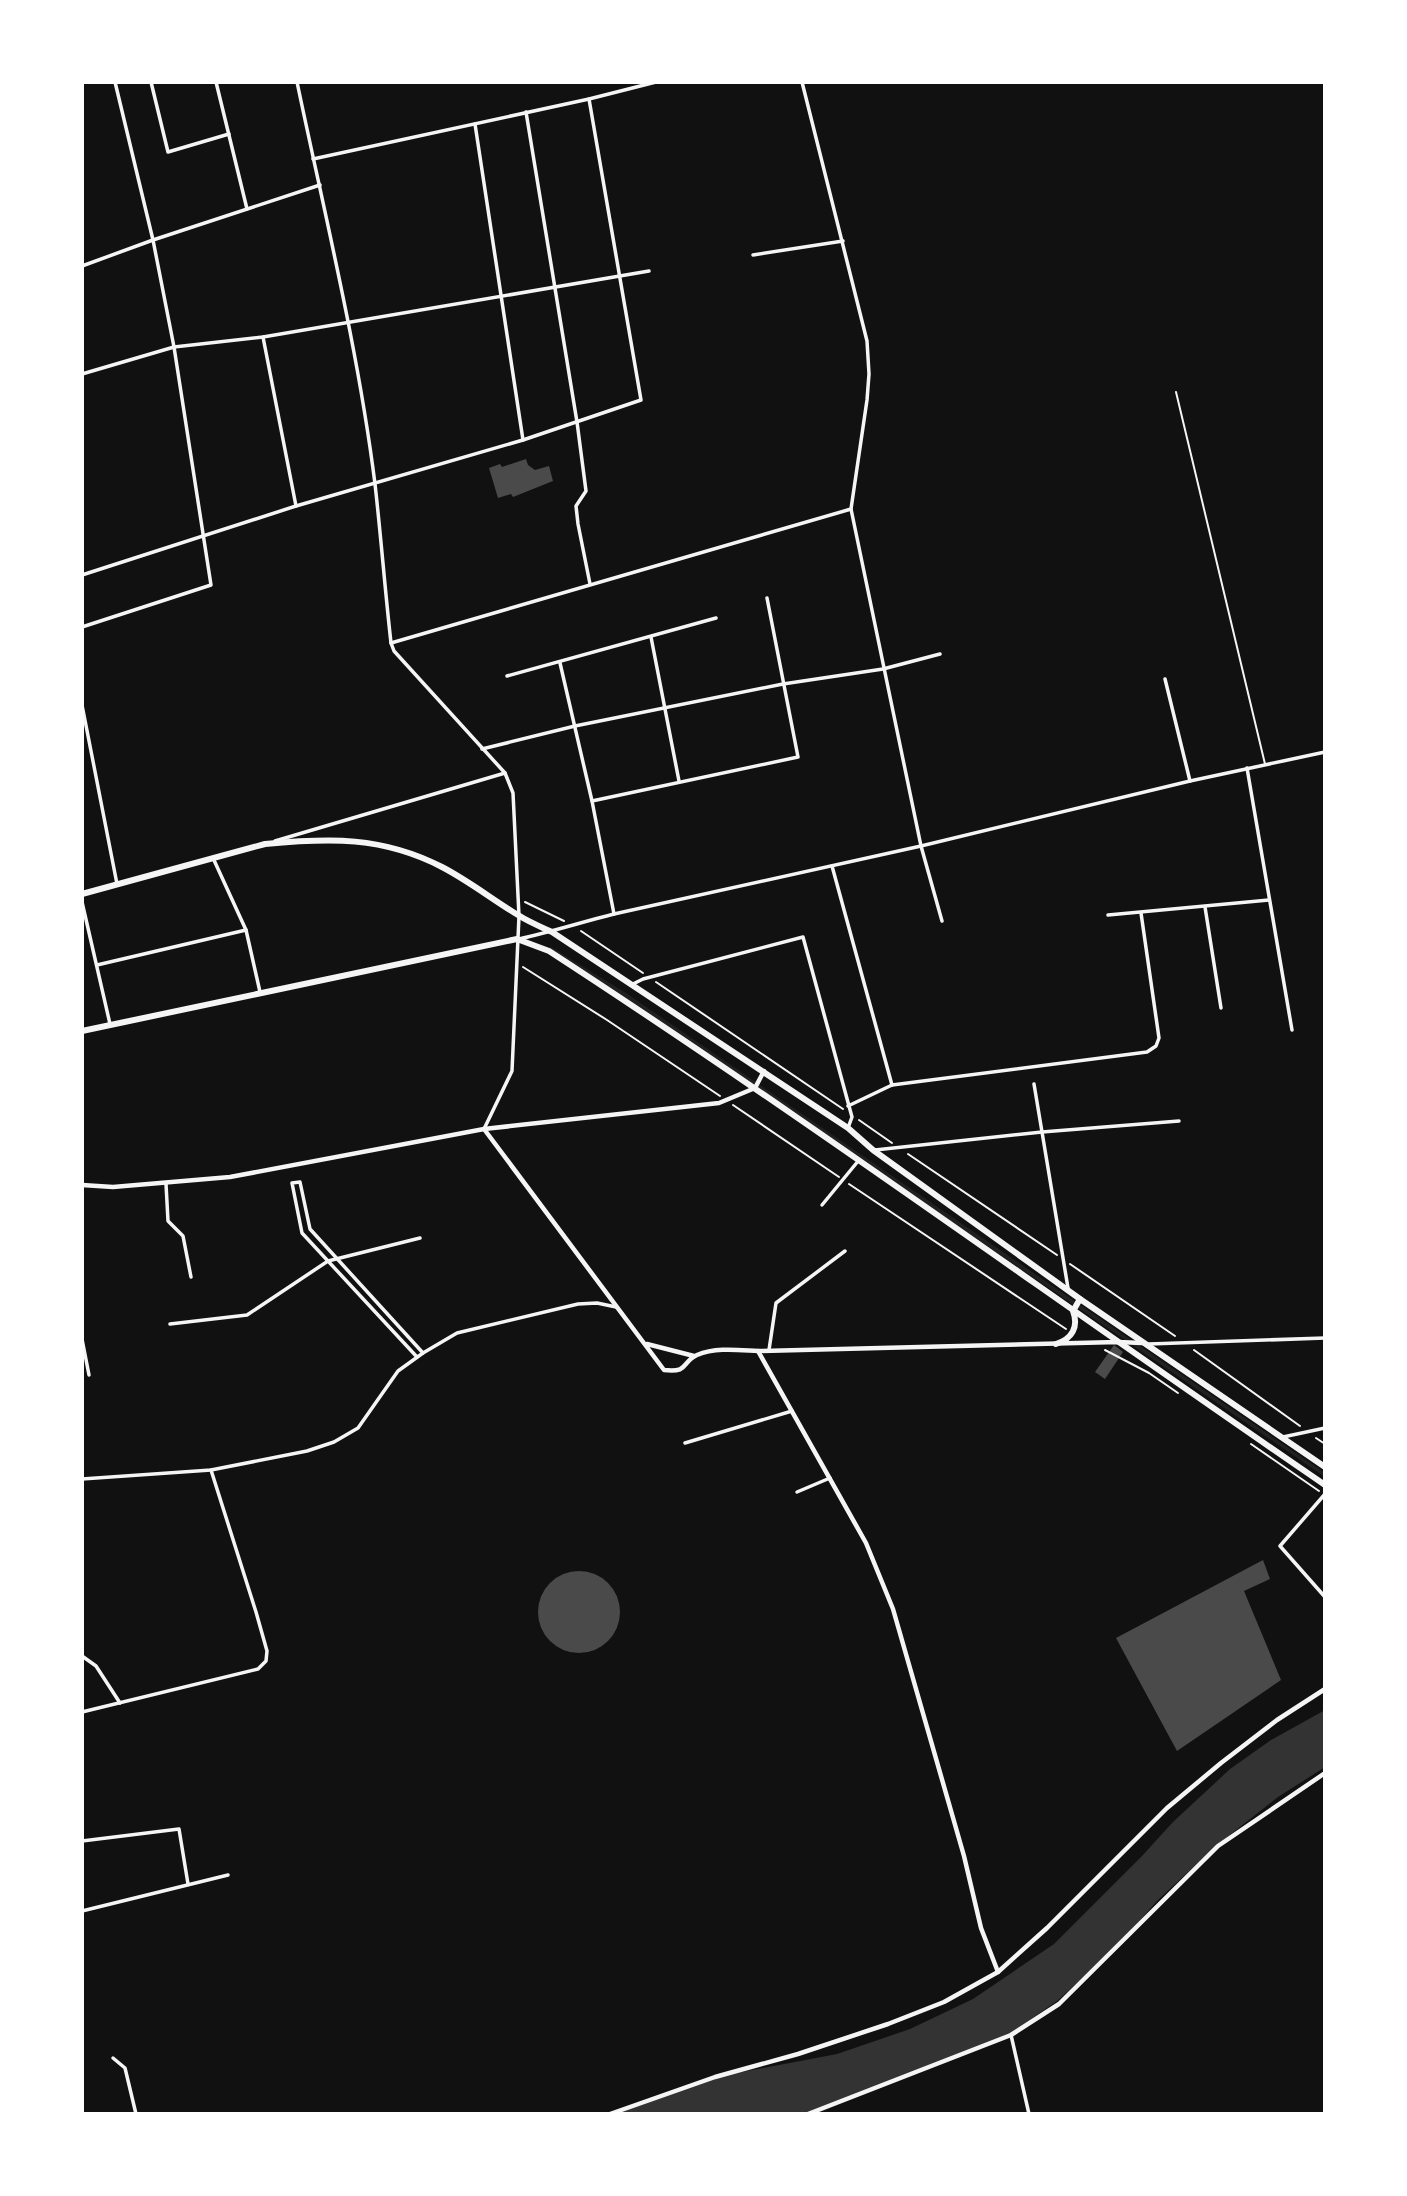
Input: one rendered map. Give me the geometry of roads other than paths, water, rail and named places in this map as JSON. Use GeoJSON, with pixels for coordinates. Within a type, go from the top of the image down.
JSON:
{"type":"FeatureCollection","features":[{"type":"Feature","properties":{"kind":"main road"},"geometry":{"type":"LineString","coordinates":[[82,894],[265,844],[337,839],[383,845],[441,866],[520,916],[552,932],[848,1128],[873,1150],[1080,1299],[1325,1467]]}},
{"type":"Feature","properties":{"kind":"main road"},"geometry":{"type":"LineString","coordinates":[[82,1031],[517,939],[549,951],[755,1088],[1325,1485]]}},
{"type":"Feature","properties":{"kind":"main road"},"geometry":{"type":"LineString","coordinates":[[638,1009],[648,996]]}},
{"type":"Feature","properties":{"kind":"main road"},"geometry":{"type":"LineString","coordinates":[[1073,1311],[1080,1299]]}},
{"type":"Feature","properties":{"kind":"main road"},"geometry":{"type":"LineString","coordinates":[[1056,1344],[1066,1341],[1073,1334],[1076,1319],[1073,1311]]}},
{"type":"Feature","properties":{"kind":"street"},"geometry":{"type":"LineString","coordinates":[[82,627],[212,585],[174,347],[153,240],[115,82]]}},
{"type":"Feature","properties":{"kind":"street"},"geometry":{"type":"LineString","coordinates":[[151,82],[168,152],[229,134]]}},
{"type":"Feature","properties":{"kind":"street"},"geometry":{"type":"LineString","coordinates":[[216,82],[247,209]]}},
{"type":"Feature","properties":{"kind":"street"},"geometry":{"type":"LineString","coordinates":[[297,82],[348,323],[374,483],[391,643],[394,652],[505,774],[513,793],[520,916],[512,1071],[484,1129]]}},
{"type":"Feature","properties":{"kind":"street"},"geometry":{"type":"LineString","coordinates":[[313,159],[656,82]]}},
{"type":"Feature","properties":{"kind":"street"},"geometry":{"type":"LineString","coordinates":[[802,82],[867,341],[867,400],[851,509],[921,846],[942,921]]}},
{"type":"Feature","properties":{"kind":"street"},"geometry":{"type":"LineString","coordinates":[[82,575],[296,506],[523,440],[641,400],[589,99]]}},
{"type":"Feature","properties":{"kind":"street"},"geometry":{"type":"LineString","coordinates":[[526,112],[577,422],[586,491],[576,506],[590,584]]}},
{"type":"Feature","properties":{"kind":"street"},"geometry":{"type":"LineString","coordinates":[[475,124],[523,440]]}},
{"type":"Feature","properties":{"kind":"street"},"geometry":{"type":"LineString","coordinates":[[82,266],[320,185]]}},
{"type":"Feature","properties":{"kind":"street"},"geometry":{"type":"LineString","coordinates":[[753,255],[843,241]]}},
{"type":"Feature","properties":{"kind":"street"},"geometry":{"type":"LineString","coordinates":[[82,374],[174,347],[263,337],[649,271]]}},
{"type":"Feature","properties":{"kind":"street"},"geometry":{"type":"LineString","coordinates":[[263,337],[296,506]]}},
{"type":"Feature","properties":{"kind":"street"},"geometry":{"type":"LineString","coordinates":[[391,643],[851,509]]}},
{"type":"Feature","properties":{"kind":"street"},"geometry":{"type":"LineString","coordinates":[[592,801],[798,757],[767,598]]}},
{"type":"Feature","properties":{"kind":"street"},"geometry":{"type":"LineString","coordinates":[[507,676],[716,618]]}},
{"type":"Feature","properties":{"kind":"street"},"geometry":{"type":"LineString","coordinates":[[651,637],[679,781]]}},
{"type":"Feature","properties":{"kind":"street"},"geometry":{"type":"LineString","coordinates":[[482,749],[575,726],[783,684],[883,669],[940,654]]}},
{"type":"Feature","properties":{"kind":"street"},"geometry":{"type":"LineString","coordinates":[[561,663],[614,914]]}},
{"type":"Feature","properties":{"kind":"street"},"geometry":{"type":"LineString","coordinates":[[1165,678],[1190,781]]}},
{"type":"Feature","properties":{"kind":"street"},"geometry":{"type":"LineString","coordinates":[[82,705],[117,884]]}},
{"type":"Feature","properties":{"kind":"street"},"geometry":{"type":"LineString","coordinates":[[517,939],[614,914],[1325,752]]}},
{"type":"Feature","properties":{"kind":"street"},"geometry":{"type":"LineString","coordinates":[[1247,768],[1292,1031]]}},
{"type":"Feature","properties":{"kind":"street"},"geometry":{"type":"LineString","coordinates":[[265,844],[505,774]]}},
{"type":"Feature","properties":{"kind":"street"},"geometry":{"type":"LineString","coordinates":[[213,858],[246,930],[260,994]]}},
{"type":"Feature","properties":{"kind":"street"},"geometry":{"type":"LineString","coordinates":[[832,866],[892,1085]]}},
{"type":"Feature","properties":{"kind":"street"},"geometry":{"type":"LineString","coordinates":[[1108,915],[1269,900]]}},
{"type":"Feature","properties":{"kind":"street"},"geometry":{"type":"LineString","coordinates":[[82,902],[111,1026]]}},
{"type":"Feature","properties":{"kind":"street"},"geometry":{"type":"LineString","coordinates":[[1205,906],[1221,1008]]}},
{"type":"Feature","properties":{"kind":"street"},"geometry":{"type":"LineString","coordinates":[[848,1105],[892,1085],[1147,1052],[1156,1046],[1159,1038],[1141,914]]}},
{"type":"Feature","properties":{"kind":"street"},"geometry":{"type":"LineString","coordinates":[[96,965],[246,930]]}},
{"type":"Feature","properties":{"kind":"street"},"geometry":{"type":"LineString","coordinates":[[632,985],[643,979],[803,937],[852,1117],[848,1128]]}},
{"type":"Feature","properties":{"kind":"street"},"geometry":{"type":"LineString","coordinates":[[82,1185],[113,1187],[230,1177],[484,1129],[719,1103],[755,1088],[764,1072]]}},
{"type":"Feature","properties":{"kind":"street"},"geometry":{"type":"LineString","coordinates":[[1034,1084],[1069,1290]]}},
{"type":"Feature","properties":{"kind":"street"},"geometry":{"type":"LineString","coordinates":[[873,1150],[1179,1121]]}},
{"type":"Feature","properties":{"kind":"street"},"geometry":{"type":"LineString","coordinates":[[484,1129],[664,1370],[677,1372],[694,1356]]}},
{"type":"Feature","properties":{"kind":"street"},"geometry":{"type":"LineString","coordinates":[[822,1205],[859,1160]]}},
{"type":"Feature","properties":{"kind":"street"},"geometry":{"type":"LineString","coordinates":[[416,1357],[302,1233],[292,1183],[300,1182],[310,1229],[423,1353]]}},
{"type":"Feature","properties":{"kind":"street"},"geometry":{"type":"LineString","coordinates":[[166,1184],[168,1221],[183,1236],[191,1276]]}},
{"type":"Feature","properties":{"kind":"street"},"geometry":{"type":"LineString","coordinates":[[170,1324],[247,1315],[328,1261],[420,1238]]}},
{"type":"Feature","properties":{"kind":"street"},"geometry":{"type":"LineString","coordinates":[[769,1350],[776,1303],[845,1251]]}},
{"type":"Feature","properties":{"kind":"street"},"geometry":{"type":"LineString","coordinates":[[82,1479],[211,1470],[307,1451],[358,1428],[398,1371],[457,1333],[578,1304],[597,1303],[617,1307]]}},
{"type":"Feature","properties":{"kind":"street"},"geometry":{"type":"LineString","coordinates":[[646,1343],[694,1356],[718,1350],[1118,1342],[1146,1344],[1325,1338]]}},
{"type":"Feature","properties":{"kind":"street"},"geometry":{"type":"LineString","coordinates":[[82,1339],[89,1375]]}},
{"type":"Feature","properties":{"kind":"street"},"geometry":{"type":"LineString","coordinates":[[758,1350],[866,1543],[893,1609],[964,1856],[981,1928],[998,1972]]}},
{"type":"Feature","properties":{"kind":"street"},"geometry":{"type":"LineString","coordinates":[[685,1443],[792,1410]]}},
{"type":"Feature","properties":{"kind":"street"},"geometry":{"type":"LineString","coordinates":[[1283,1437],[1325,1428]]}},
{"type":"Feature","properties":{"kind":"street"},"geometry":{"type":"LineString","coordinates":[[82,1712],[258,1669],[266,1661],[267,1651],[211,1470]]}},
{"type":"Feature","properties":{"kind":"street"},"geometry":{"type":"LineString","coordinates":[[797,1492],[830,1478]]}},
{"type":"Feature","properties":{"kind":"street"},"geometry":{"type":"LineString","coordinates":[[1325,1495],[1280,1546],[1325,1597]]}},
{"type":"Feature","properties":{"kind":"street"},"geometry":{"type":"LineString","coordinates":[[82,1656],[96,1666],[120,1703]]}},
{"type":"Feature","properties":{"kind":"street"},"geometry":{"type":"LineString","coordinates":[[611,2114],[715,2077],[799,2054],[888,2024],[944,2002],[998,1972],[1047,1928],[1167,1808],[1277,1720],[1325,1689]]}},
{"type":"Feature","properties":{"kind":"street"},"geometry":{"type":"LineString","coordinates":[[808,2114],[1011,2035],[1059,2004],[1218,1846],[1325,1773]]}},
{"type":"Feature","properties":{"kind":"street"},"geometry":{"type":"LineString","coordinates":[[82,1841],[179,1829],[188,1884]]}},
{"type":"Feature","properties":{"kind":"street"},"geometry":{"type":"LineString","coordinates":[[82,1912],[228,1875]]}},
{"type":"Feature","properties":{"kind":"street"},"geometry":{"type":"LineString","coordinates":[[1011,2035],[1029,2114]]}},
{"type":"Feature","properties":{"kind":"street"},"geometry":{"type":"LineString","coordinates":[[113,2057],[124,2068],[136,2114]]}},
{"type":"Feature","properties":{"kind":"lane"},"geometry":{"type":"LineString","coordinates":[[1177,391],[1265,764]]}}]}
